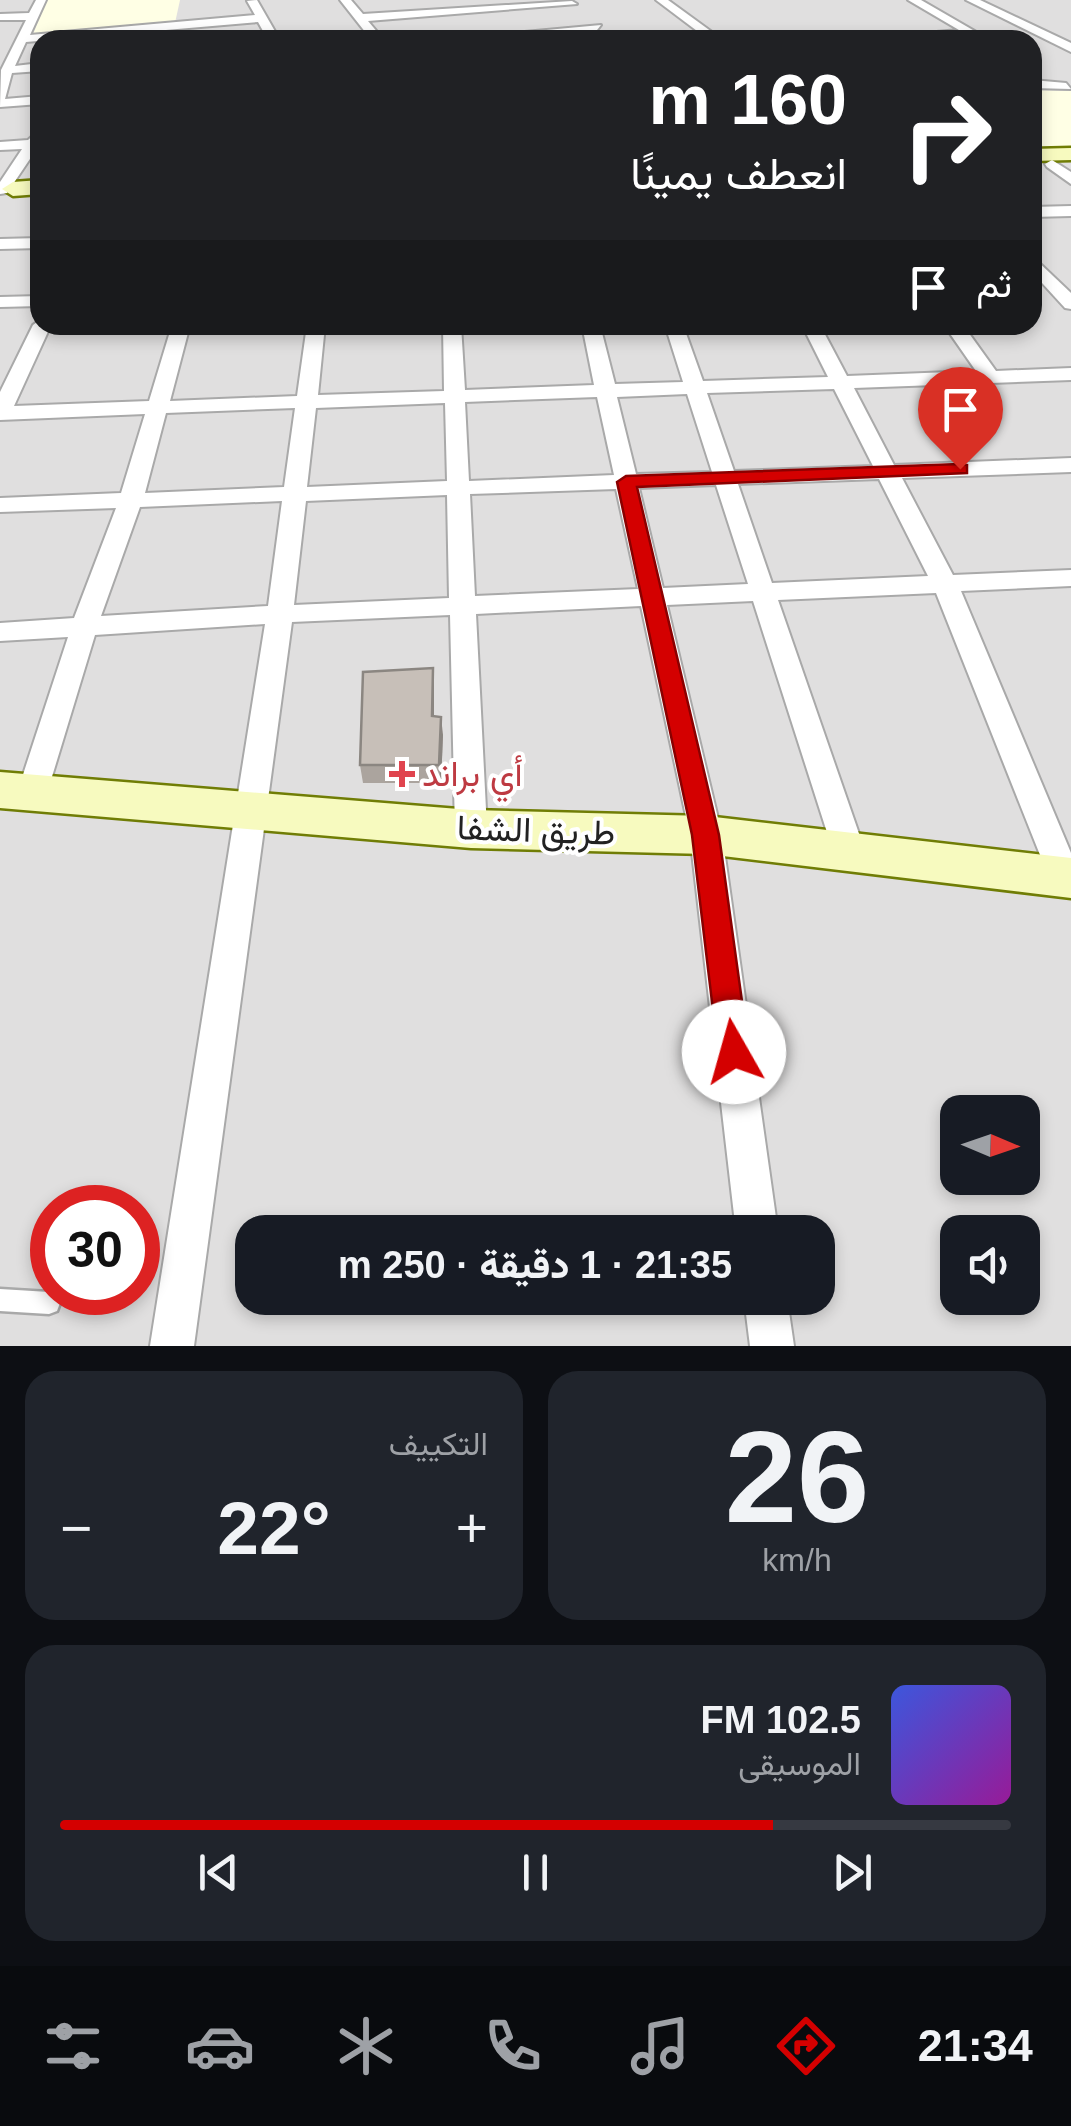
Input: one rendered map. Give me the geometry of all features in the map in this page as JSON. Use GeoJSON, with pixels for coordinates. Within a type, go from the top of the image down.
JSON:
{"type":"FeatureCollection","features":[{"type":"Feature","properties":{"kind":"street"},"geometry":{"type":"LineString","coordinates":[[30,100],[0,100],[7,70],[41,0]]}},
{"type":"Feature","properties":{"kind":"street"},"geometry":{"type":"LineString","coordinates":[[252,0],[269,30]]}},
{"type":"Feature","properties":{"kind":"street"},"geometry":{"type":"LineString","coordinates":[[345,0],[370,30]]}},
{"type":"Feature","properties":{"kind":"street"},"geometry":{"type":"LineString","coordinates":[[662,0],[684,0]]}},
{"type":"Feature","properties":{"kind":"street"},"geometry":{"type":"LineString","coordinates":[[662,0],[703,30]]}},
{"type":"Feature","properties":{"kind":"street"},"geometry":{"type":"LineString","coordinates":[[913,0],[967,30]]}},
{"type":"Feature","properties":{"kind":"street"},"geometry":{"type":"LineString","coordinates":[[971,0],[1034,30]]}},
{"type":"Feature","properties":{"kind":"street"},"geometry":{"type":"LineString","coordinates":[[360,18],[569,2],[601,30]]}},
{"type":"Feature","properties":{"kind":"street"},"geometry":{"type":"LineString","coordinates":[[0,17],[33,16]]}},
{"type":"Feature","properties":{"kind":"street"},"geometry":{"type":"LineString","coordinates":[[122,30],[166,26],[192,18],[262,18]]}},
{"type":"Feature","properties":{"kind":"street"},"geometry":{"type":"LineString","coordinates":[[166,26],[168,30]]}},
{"type":"Feature","properties":{"kind":"street"},"geometry":{"type":"LineString","coordinates":[[470,27],[521,30]]}},
{"type":"Feature","properties":{"kind":"street"},"geometry":{"type":"LineString","coordinates":[[553,30],[598,27]]}},
{"type":"Feature","properties":{"kind":"street"},"geometry":{"type":"LineString","coordinates":[[1042,34],[1071,48]]}},
{"type":"Feature","properties":{"kind":"street"},"geometry":{"type":"LineString","coordinates":[[22,39],[30,38]]}},
{"type":"Feature","properties":{"kind":"street"},"geometry":{"type":"LineString","coordinates":[[7,70],[30,67]]}},
{"type":"Feature","properties":{"kind":"street"},"geometry":{"type":"LineString","coordinates":[[1042,85],[1066,87]]}},
{"type":"Feature","properties":{"kind":"street"},"geometry":{"type":"LineString","coordinates":[[0,146],[30,140]]}},
{"type":"Feature","properties":{"kind":"street"},"geometry":{"type":"LineString","coordinates":[[5,190],[30,150]]}},
{"type":"Feature","properties":{"kind":"street"},"geometry":{"type":"LineString","coordinates":[[1052,160],[1071,179]]}},
{"type":"Feature","properties":{"kind":"street"},"geometry":{"type":"LineString","coordinates":[[5,190],[30,189]]}},
{"type":"Feature","properties":{"kind":"street"},"geometry":{"type":"LineString","coordinates":[[1042,212],[1071,211]]}},
{"type":"Feature","properties":{"kind":"street"},"geometry":{"type":"LineString","coordinates":[[0,244],[30,243]]}},
{"type":"Feature","properties":{"kind":"street"},"geometry":{"type":"LineString","coordinates":[[1042,265],[1071,266]]}},
{"type":"Feature","properties":{"kind":"street"},"geometry":{"type":"LineString","coordinates":[[1042,273],[1071,304]]}},
{"type":"Feature","properties":{"kind":"street"},"geometry":{"type":"LineString","coordinates":[[0,302],[30,301]]}},
{"type":"Feature","properties":{"kind":"street"},"geometry":{"type":"LineString","coordinates":[[37,335],[0,414],[1062,375],[1071,399]]}},
{"type":"Feature","properties":{"kind":"street"},"geometry":{"type":"LineString","coordinates":[[16,791],[131,500],[178,335]]}},
{"type":"Feature","properties":{"kind":"street"},"geometry":{"type":"LineString","coordinates":[[172,1346],[280,614],[315,335]]}},
{"type":"Feature","properties":{"kind":"street"},"geometry":{"type":"LineString","coordinates":[[452,335],[471,829]]}},
{"type":"Feature","properties":{"kind":"street"},"geometry":{"type":"LineString","coordinates":[[592,335],[706,835],[755,1215]]}},
{"type":"Feature","properties":{"kind":"street"},"geometry":{"type":"LineString","coordinates":[[677,335],[849,852]]}},
{"type":"Feature","properties":{"kind":"street"},"geometry":{"type":"LineString","coordinates":[[816,335],[944,584],[1069,879]]}},
{"type":"Feature","properties":{"kind":"street"},"geometry":{"type":"LineString","coordinates":[[960,335],[990,378]]}},
{"type":"Feature","properties":{"kind":"street"},"geometry":{"type":"LineString","coordinates":[[0,505],[1071,465]]}},
{"type":"Feature","properties":{"kind":"street"},"geometry":{"type":"LineString","coordinates":[[0,632],[280,614],[1071,578]]}},
{"type":"Feature","properties":{"kind":"street","name":"طريق الشفا"},"geometry":{"type":"LineString","coordinates":[[16,791],[471,829],[706,835],[1069,879]]}},
{"type":"Feature","properties":{"kind":"street"},"geometry":{"type":"LineString","coordinates":[[768,1315],[772,1346]]}},
{"type":"Feature","properties":{"kind":"lane"},"geometry":{"type":"LineString","coordinates":[[0,1300],[30,1302]]}},
{"type":"Feature","properties":{"kind":"shaded area"},"geometry":{"type":"Polygon","coordinates":[[[0,0],[1071,0],[1071,1346],[0,1346],[0,0]]]}},
{"type":"Feature","properties":{"kind":"shaded area"},"geometry":{"type":"Polygon","coordinates":[[[47,0],[180,0],[175,23],[35,30],[47,0]]]}},
{"type":"Feature","properties":{"kind":"shaded area"},"geometry":{"type":"Polygon","coordinates":[[[1042,90],[1071,91],[1071,151],[1042,152],[1042,90]]]}},
{"type":"Feature","properties":{"kind":"building"},"geometry":{"type":"Polygon","coordinates":[[[433,668],[432,716],[441,717],[439,765],[360,765],[363,672],[433,668]]]}},
{"type":"Feature","properties":{"kind":"place","name":"أي براند"},"geometry":{"type":"Point","coordinates":[402,774]}},
{"type":"Feature","properties":{"kind":"route"},"geometry":{"type":"LineString","coordinates":[[734,1052],[706,835],[626,482],[960,469]]}}]}
